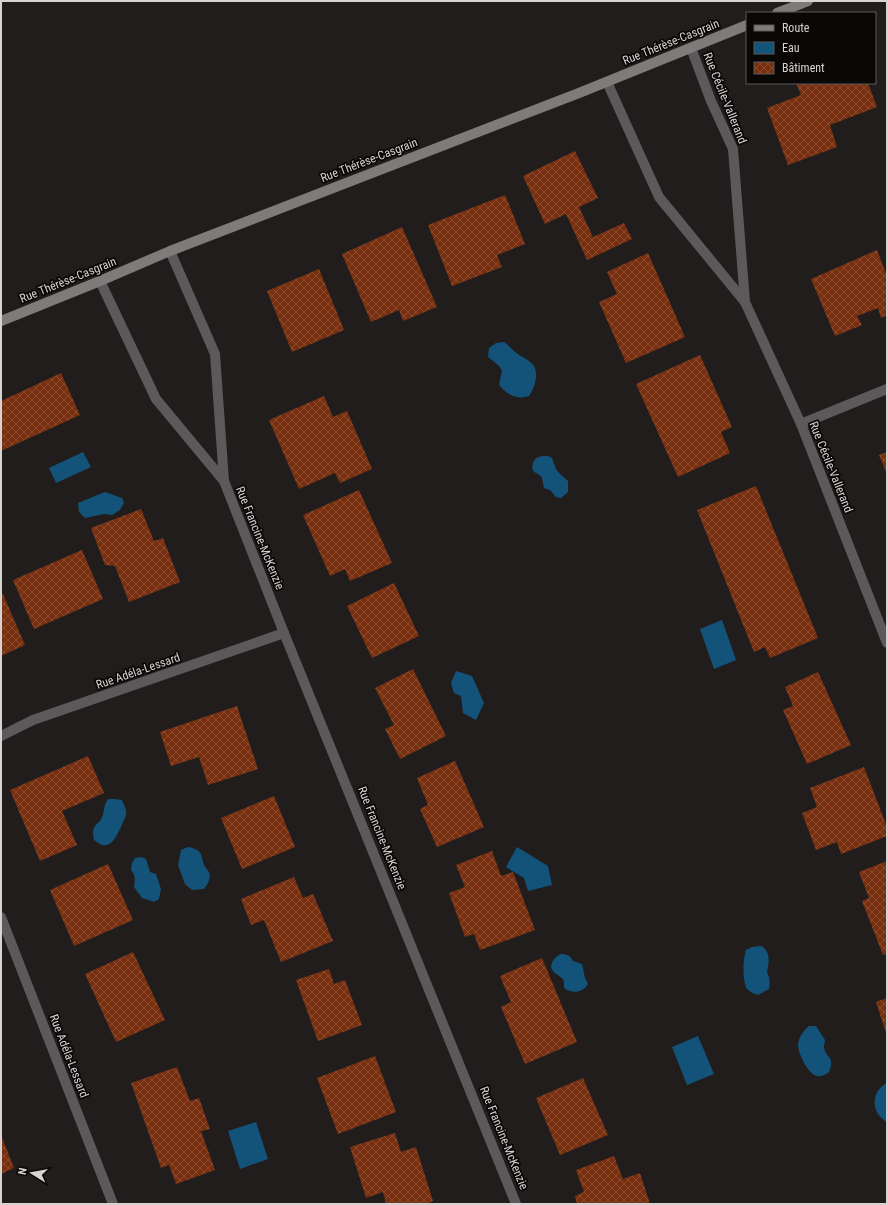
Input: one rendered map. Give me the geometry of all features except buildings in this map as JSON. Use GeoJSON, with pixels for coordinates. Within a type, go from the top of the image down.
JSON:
{"type":"FeatureCollection","features":[{"type":"Feature","properties":{"kind":"street"},"geometry":{"type":"LineString","coordinates":[[780,12],[808,1]]}},
{"type":"Feature","properties":{"kind":"street","name":"Rue Thérèse-Casgrain"},"geometry":{"type":"LineString","coordinates":[[1,321],[170,251],[607,82],[746,25]]}},
{"type":"Feature","properties":{"kind":"street","name":"Rue Cécile-Vallerand"},"geometry":{"type":"LineString","coordinates":[[691,48],[711,101],[733,149],[745,302]]}},
{"type":"Feature","properties":{"kind":"street","name":"Rue Cécile-Vallerand"},"geometry":{"type":"LineString","coordinates":[[607,82],[659,197],[745,302],[801,424],[887,644]]}},
{"type":"Feature","properties":{"kind":"street","name":"Rue Francine-McKenzie"},"geometry":{"type":"LineString","coordinates":[[170,251],[215,354],[224,481],[284,633],[516,1204]]}},
{"type":"Feature","properties":{"kind":"street","name":"Rue Francine-McKenzie"},"geometry":{"type":"LineString","coordinates":[[100,281],[156,399],[224,481]]}},
{"type":"Feature","properties":{"kind":"street"},"geometry":{"type":"LineString","coordinates":[[801,424],[887,389]]}},
{"type":"Feature","properties":{"kind":"street","name":"Rue Adéla-Lessard"},"geometry":{"type":"LineString","coordinates":[[1,736],[33,720],[284,633]]}},
{"type":"Feature","properties":{"kind":"street","name":"Rue Adéla-Lessard"},"geometry":{"type":"LineString","coordinates":[[1,917],[112,1204]]}},
{"type":"Feature","properties":{"kind":"water"},"geometry":{"type":"Polygon","coordinates":[[[504,342],[516,353],[531,362],[534,366],[536,374],[535,382],[533,390],[529,396],[512,396],[499,385],[502,370],[488,357],[489,348],[496,343],[504,342]]]}},
{"type":"Feature","properties":{"kind":"water"},"geometry":{"type":"Polygon","coordinates":[[[83,452],[91,467],[56,483],[49,468],[83,452]]]}},
{"type":"Feature","properties":{"kind":"water"},"geometry":{"type":"Polygon","coordinates":[[[543,456],[552,458],[556,469],[568,481],[568,492],[561,498],[556,497],[550,490],[544,488],[542,478],[533,471],[532,467],[535,460],[538,457],[543,456]]]}},
{"type":"Feature","properties":{"kind":"water"},"geometry":{"type":"Polygon","coordinates":[[[105,492],[122,498],[124,503],[120,510],[112,515],[104,514],[85,518],[79,512],[78,503],[105,492]]]}},
{"type":"Feature","properties":{"kind":"water"},"geometry":{"type":"Polygon","coordinates":[[[722,620],[736,660],[714,669],[700,629],[722,620]]]}},
{"type":"Feature","properties":{"kind":"water"},"geometry":{"type":"Polygon","coordinates":[[[456,671],[472,676],[484,703],[476,720],[463,713],[461,696],[454,693],[451,683],[456,671]]]}},
{"type":"Feature","properties":{"kind":"water"},"geometry":{"type":"Polygon","coordinates":[[[108,799],[122,800],[126,816],[114,840],[108,845],[104,845],[99,844],[94,840],[93,832],[94,828],[102,818],[105,804],[108,799]]]}},
{"type":"Feature","properties":{"kind":"water"},"geometry":{"type":"Polygon","coordinates":[[[188,847],[199,851],[205,867],[209,872],[209,881],[204,889],[192,890],[185,884],[178,865],[181,850],[188,847]]]}},
{"type":"Feature","properties":{"kind":"water"},"geometry":{"type":"Polygon","coordinates":[[[517,847],[548,866],[552,885],[528,891],[524,878],[506,867],[517,847]]]}},
{"type":"Feature","properties":{"kind":"water"},"geometry":{"type":"Polygon","coordinates":[[[141,857],[146,859],[150,872],[156,874],[161,889],[159,899],[154,902],[142,898],[134,887],[135,880],[131,870],[132,863],[135,858],[141,857]]]}},
{"type":"Feature","properties":{"kind":"water"},"geometry":{"type":"Polygon","coordinates":[[[761,946],[768,954],[769,961],[767,972],[770,984],[769,989],[758,995],[752,993],[745,985],[744,964],[746,950],[752,947],[761,946]]]}},
{"type":"Feature","properties":{"kind":"water"},"geometry":{"type":"Polygon","coordinates":[[[561,954],[567,955],[573,961],[582,964],[588,984],[580,991],[574,992],[564,988],[562,978],[552,970],[551,967],[553,962],[556,957],[561,954]]]}},
{"type":"Feature","properties":{"kind":"water"},"geometry":{"type":"Polygon","coordinates":[[[809,1026],[816,1026],[825,1040],[825,1051],[831,1060],[829,1072],[822,1076],[817,1076],[810,1071],[804,1063],[798,1049],[800,1037],[809,1026]]]}},
{"type":"Feature","properties":{"kind":"water"},"geometry":{"type":"Polygon","coordinates":[[[698,1036],[714,1074],[687,1085],[672,1047],[698,1036]]]}},
{"type":"Feature","properties":{"kind":"water"},"geometry":{"type":"Polygon","coordinates":[[[887,1083],[887,1122],[878,1114],[875,1108],[875,1097],[881,1087],[887,1083]]]}},
{"type":"Feature","properties":{"kind":"water"},"geometry":{"type":"Polygon","coordinates":[[[256,1122],[268,1159],[240,1169],[228,1131],[256,1122]]]}}]}
